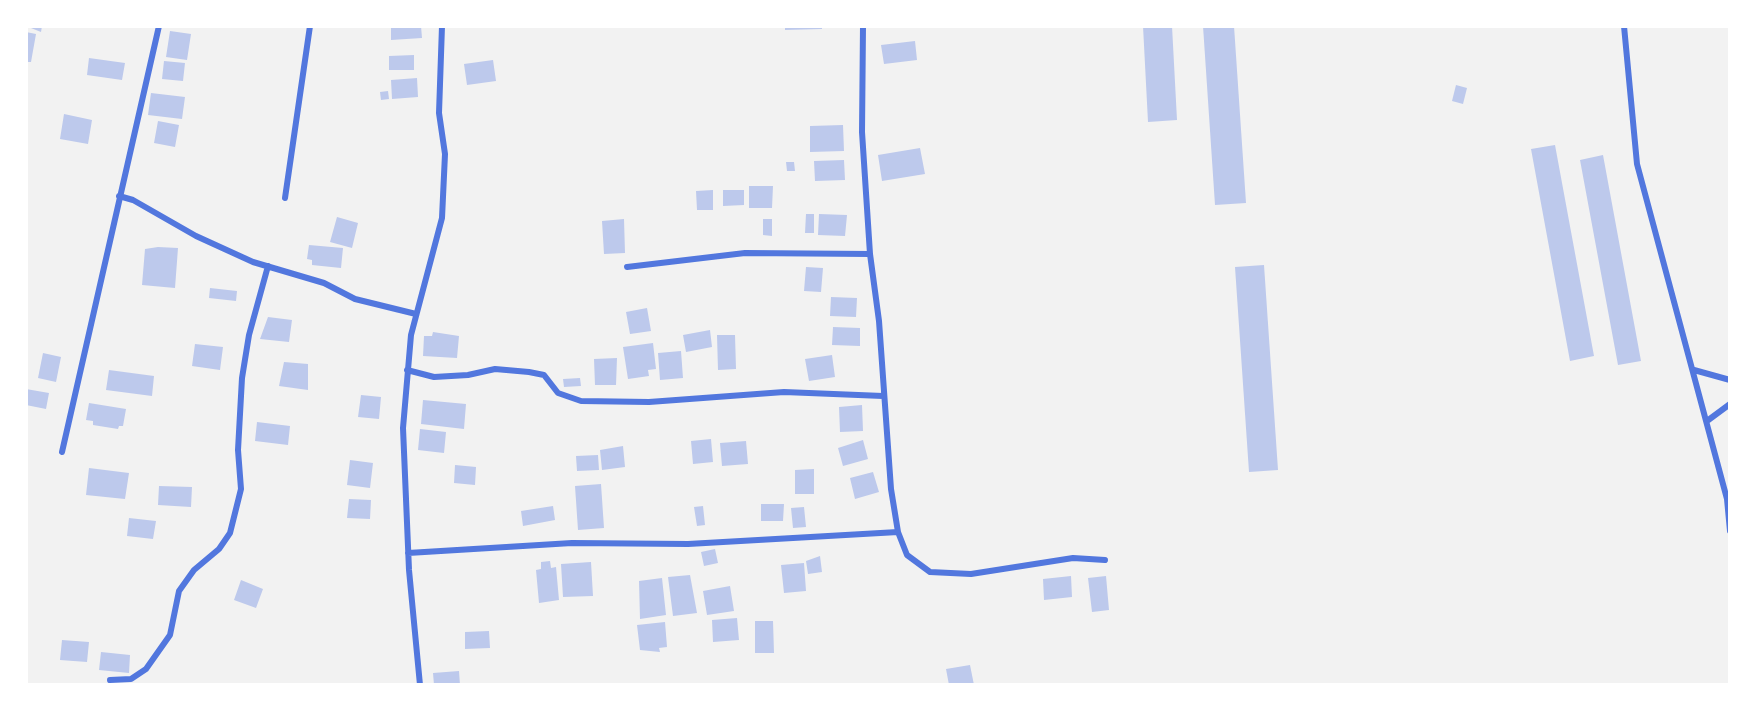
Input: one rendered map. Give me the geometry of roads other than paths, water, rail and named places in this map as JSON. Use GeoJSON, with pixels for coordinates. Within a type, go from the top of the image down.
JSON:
{"type":"FeatureCollection","features":[{"type":"Feature","properties":{"kind":"street"},"geometry":{"type":"LineString","coordinates":[[62,452],[159,26]]}},
{"type":"Feature","properties":{"kind":"street"},"geometry":{"type":"LineString","coordinates":[[285,198],[310,26]]}},
{"type":"Feature","properties":{"kind":"street"},"geometry":{"type":"LineString","coordinates":[[420,685],[408,553],[403,428],[407,370],[416,314],[442,218],[445,154],[439,113],[442,26]]}},
{"type":"Feature","properties":{"kind":"street"},"geometry":{"type":"LineString","coordinates":[[863,26],[862,132],[870,254],[898,532],[907,555],[930,572],[971,574],[1073,558],[1105,560]]}},
{"type":"Feature","properties":{"kind":"street"},"geometry":{"type":"LineString","coordinates":[[1624,26],[1637,164],[1727,499],[1730,531]]}},
{"type":"Feature","properties":{"kind":"street"},"geometry":{"type":"LineString","coordinates":[[119,196],[165,216],[223,250],[324,283],[355,299],[416,314]]}},
{"type":"Feature","properties":{"kind":"street"},"geometry":{"type":"LineString","coordinates":[[627,267],[745,253],[870,254]]}},
{"type":"Feature","properties":{"kind":"street"},"geometry":{"type":"LineString","coordinates":[[110,680],[131,679],[146,669],[170,635],[179,591],[194,570],[219,549],[230,533],[241,489],[238,450],[242,378],[249,335],[268,266]]}},
{"type":"Feature","properties":{"kind":"street"},"geometry":{"type":"LineString","coordinates":[[407,370],[434,377],[468,375],[495,369],[529,372],[544,375],[558,393],[581,401],[649,402],[784,392],[883,396]]}},
{"type":"Feature","properties":{"kind":"street"},"geometry":{"type":"LineString","coordinates":[[1694,370],[1730,380]]}},
{"type":"Feature","properties":{"kind":"street"},"geometry":{"type":"LineString","coordinates":[[1707,421],[1730,404]]}},
{"type":"Feature","properties":{"kind":"street"},"geometry":{"type":"LineString","coordinates":[[408,553],[572,543],[688,544],[898,532]]}}]}
